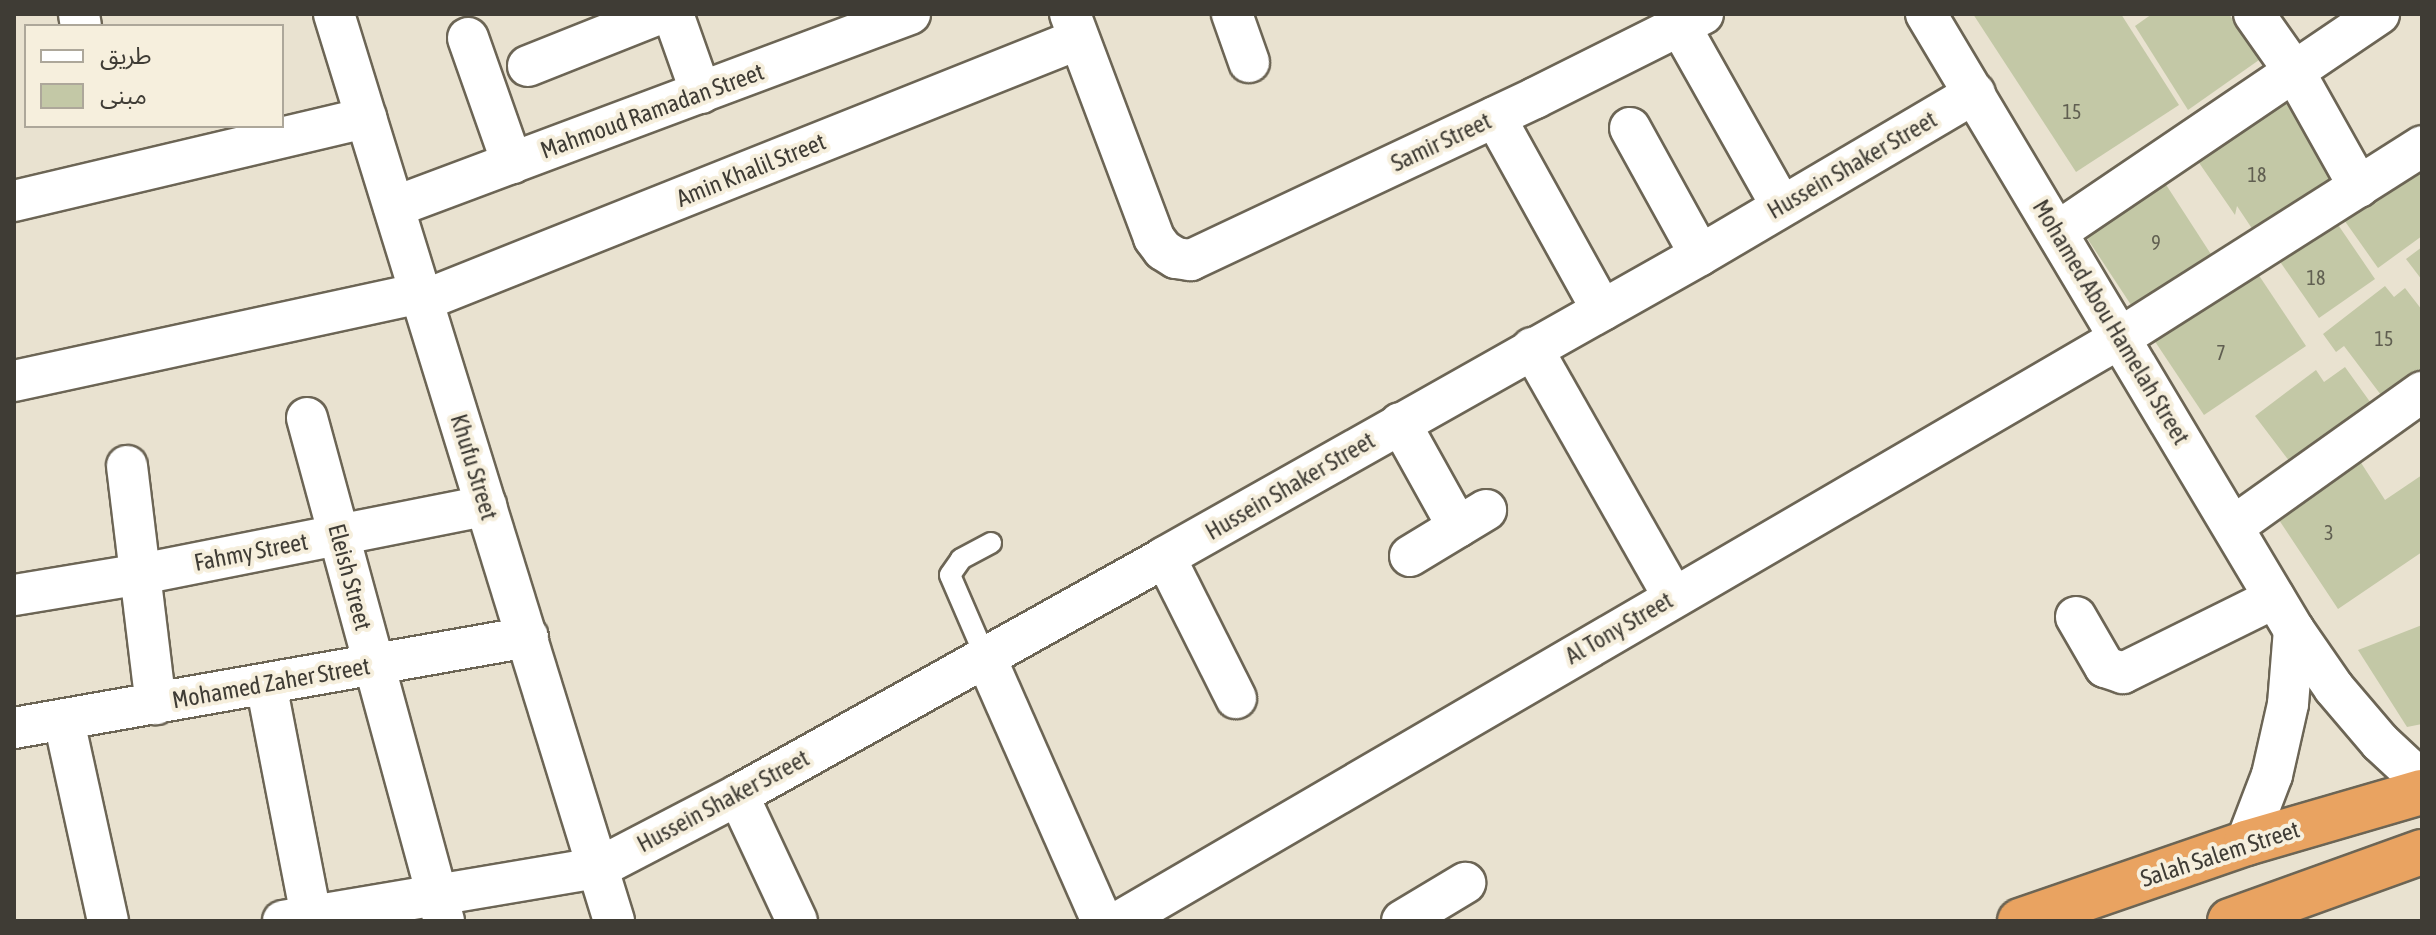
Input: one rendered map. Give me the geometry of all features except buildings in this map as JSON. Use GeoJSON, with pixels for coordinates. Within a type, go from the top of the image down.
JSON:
{"type":"FeatureCollection","features":[{"type":"Feature","properties":{"kind":"highway","name":"Salah Salem Street"},"geometry":{"type":"LineString","coordinates":[[2020,921],[2246,843],[2422,792]]}},
{"type":"Feature","properties":{"kind":"highway"},"geometry":{"type":"LineString","coordinates":[[2230,921],[2422,852]]}},
{"type":"Feature","properties":{"kind":"street","name":"Khufu Street"},"geometry":{"type":"LineString","coordinates":[[334,14],[614,921]]}},
{"type":"Feature","properties":{"kind":"street"},"geometry":{"type":"LineString","coordinates":[[528,66],[659,14]]}},
{"type":"Feature","properties":{"kind":"street"},"geometry":{"type":"LineString","coordinates":[[673,14],[701,93]]}},
{"type":"Feature","properties":{"kind":"street","name":"Mahmoud Ramadan Street"},"geometry":{"type":"LineString","coordinates":[[394,207],[910,14]]}},
{"type":"Feature","properties":{"kind":"street"},"geometry":{"type":"LineString","coordinates":[[1232,14],[1249,62]]}},
{"type":"Feature","properties":{"kind":"street"},"geometry":{"type":"LineString","coordinates":[[2254,14],[2294,71],[2359,187]]}},
{"type":"Feature","properties":{"kind":"street"},"geometry":{"type":"LineString","coordinates":[[2057,232],[2379,14]]}},
{"type":"Feature","properties":{"kind":"street","name":"Mohamed Abou Hamelah Street"},"geometry":{"type":"LineString","coordinates":[[1933,16],[1975,93],[2284,614],[2334,688],[2380,742],[2422,781]]}},
{"type":"Feature","properties":{"kind":"street"},"geometry":{"type":"LineString","coordinates":[[1691,20],[1781,205]]}},
{"type":"Feature","properties":{"kind":"street","name":"Samir Street"},"geometry":{"type":"LineString","coordinates":[[1074,26],[1154,238],[1163,250],[1176,258],[1191,260],[1495,117],[1691,20]]}},
{"type":"Feature","properties":{"kind":"street","name":"Amin Khalil Street"},"geometry":{"type":"LineString","coordinates":[[14,381],[421,297],[1074,26]]}},
{"type":"Feature","properties":{"kind":"street"},"geometry":{"type":"LineString","coordinates":[[468,38],[512,163]]}},
{"type":"Feature","properties":{"kind":"street","name":"Hussein Shaker Street"},"geometry":{"type":"LineString","coordinates":[[316,918],[441,908],[598,868],[738,795],[1165,557],[1700,255],[1975,93]]}},
{"type":"Feature","properties":{"kind":"street"},"geometry":{"type":"LineString","coordinates":[[1495,117],[1602,310]]}},
{"type":"Feature","properties":{"kind":"street"},"geometry":{"type":"LineString","coordinates":[[14,201],[366,118]]}},
{"type":"Feature","properties":{"kind":"street"},"geometry":{"type":"LineString","coordinates":[[1630,128],[1700,255]]}},
{"type":"Feature","properties":{"kind":"street","name":"Al Tony Street"},"geometry":{"type":"LineString","coordinates":[[1120,921],[2120,338],[2422,146]]}},
{"type":"Feature","properties":{"kind":"street"},"geometry":{"type":"LineString","coordinates":[[1532,348],[1673,596]]}},
{"type":"Feature","properties":{"kind":"street"},"geometry":{"type":"LineString","coordinates":[[2234,526],[2422,392]]}},
{"type":"Feature","properties":{"kind":"street","name":"Eleish Street"},"geometry":{"type":"LineString","coordinates":[[307,418],[441,908]]}},
{"type":"Feature","properties":{"kind":"street"},"geometry":{"type":"LineString","coordinates":[[1400,423],[1472,518],[1410,556]]}},
{"type":"Feature","properties":{"kind":"street"},"geometry":{"type":"LineString","coordinates":[[127,466],[156,704]]}},
{"type":"Feature","properties":{"kind":"street","name":"Fahmy Street"},"geometry":{"type":"LineString","coordinates":[[14,595],[141,574],[486,506]]}},
{"type":"Feature","properties":{"kind":"street"},"geometry":{"type":"LineString","coordinates":[[1165,557],[1236,698]]}},
{"type":"Feature","properties":{"kind":"street"},"geometry":{"type":"LineString","coordinates":[[2076,617],[2105,667],[2123,673],[2284,614],[2288,704],[2272,775],[2246,843]]}},
{"type":"Feature","properties":{"kind":"street","name":"Mohamed Zaher Street"},"geometry":{"type":"LineString","coordinates":[[14,728],[528,637]]}},
{"type":"Feature","properties":{"kind":"street"},"geometry":{"type":"LineString","coordinates":[[985,656],[1102,921]]}},
{"type":"Feature","properties":{"kind":"street"},"geometry":{"type":"LineString","coordinates":[[266,684],[316,918]]}},
{"type":"Feature","properties":{"kind":"street"},"geometry":{"type":"LineString","coordinates":[[64,721],[108,921]]}},
{"type":"Feature","properties":{"kind":"street"},"geometry":{"type":"LineString","coordinates":[[738,795],[797,921]]}},
{"type":"Feature","properties":{"kind":"street"},"geometry":{"type":"LineString","coordinates":[[1402,921],[1465,883]]}},
{"type":"Feature","properties":{"kind":"lane"},"geometry":{"type":"LineString","coordinates":[[985,656],[950,575],[961,559],[991,543]]}}]}
